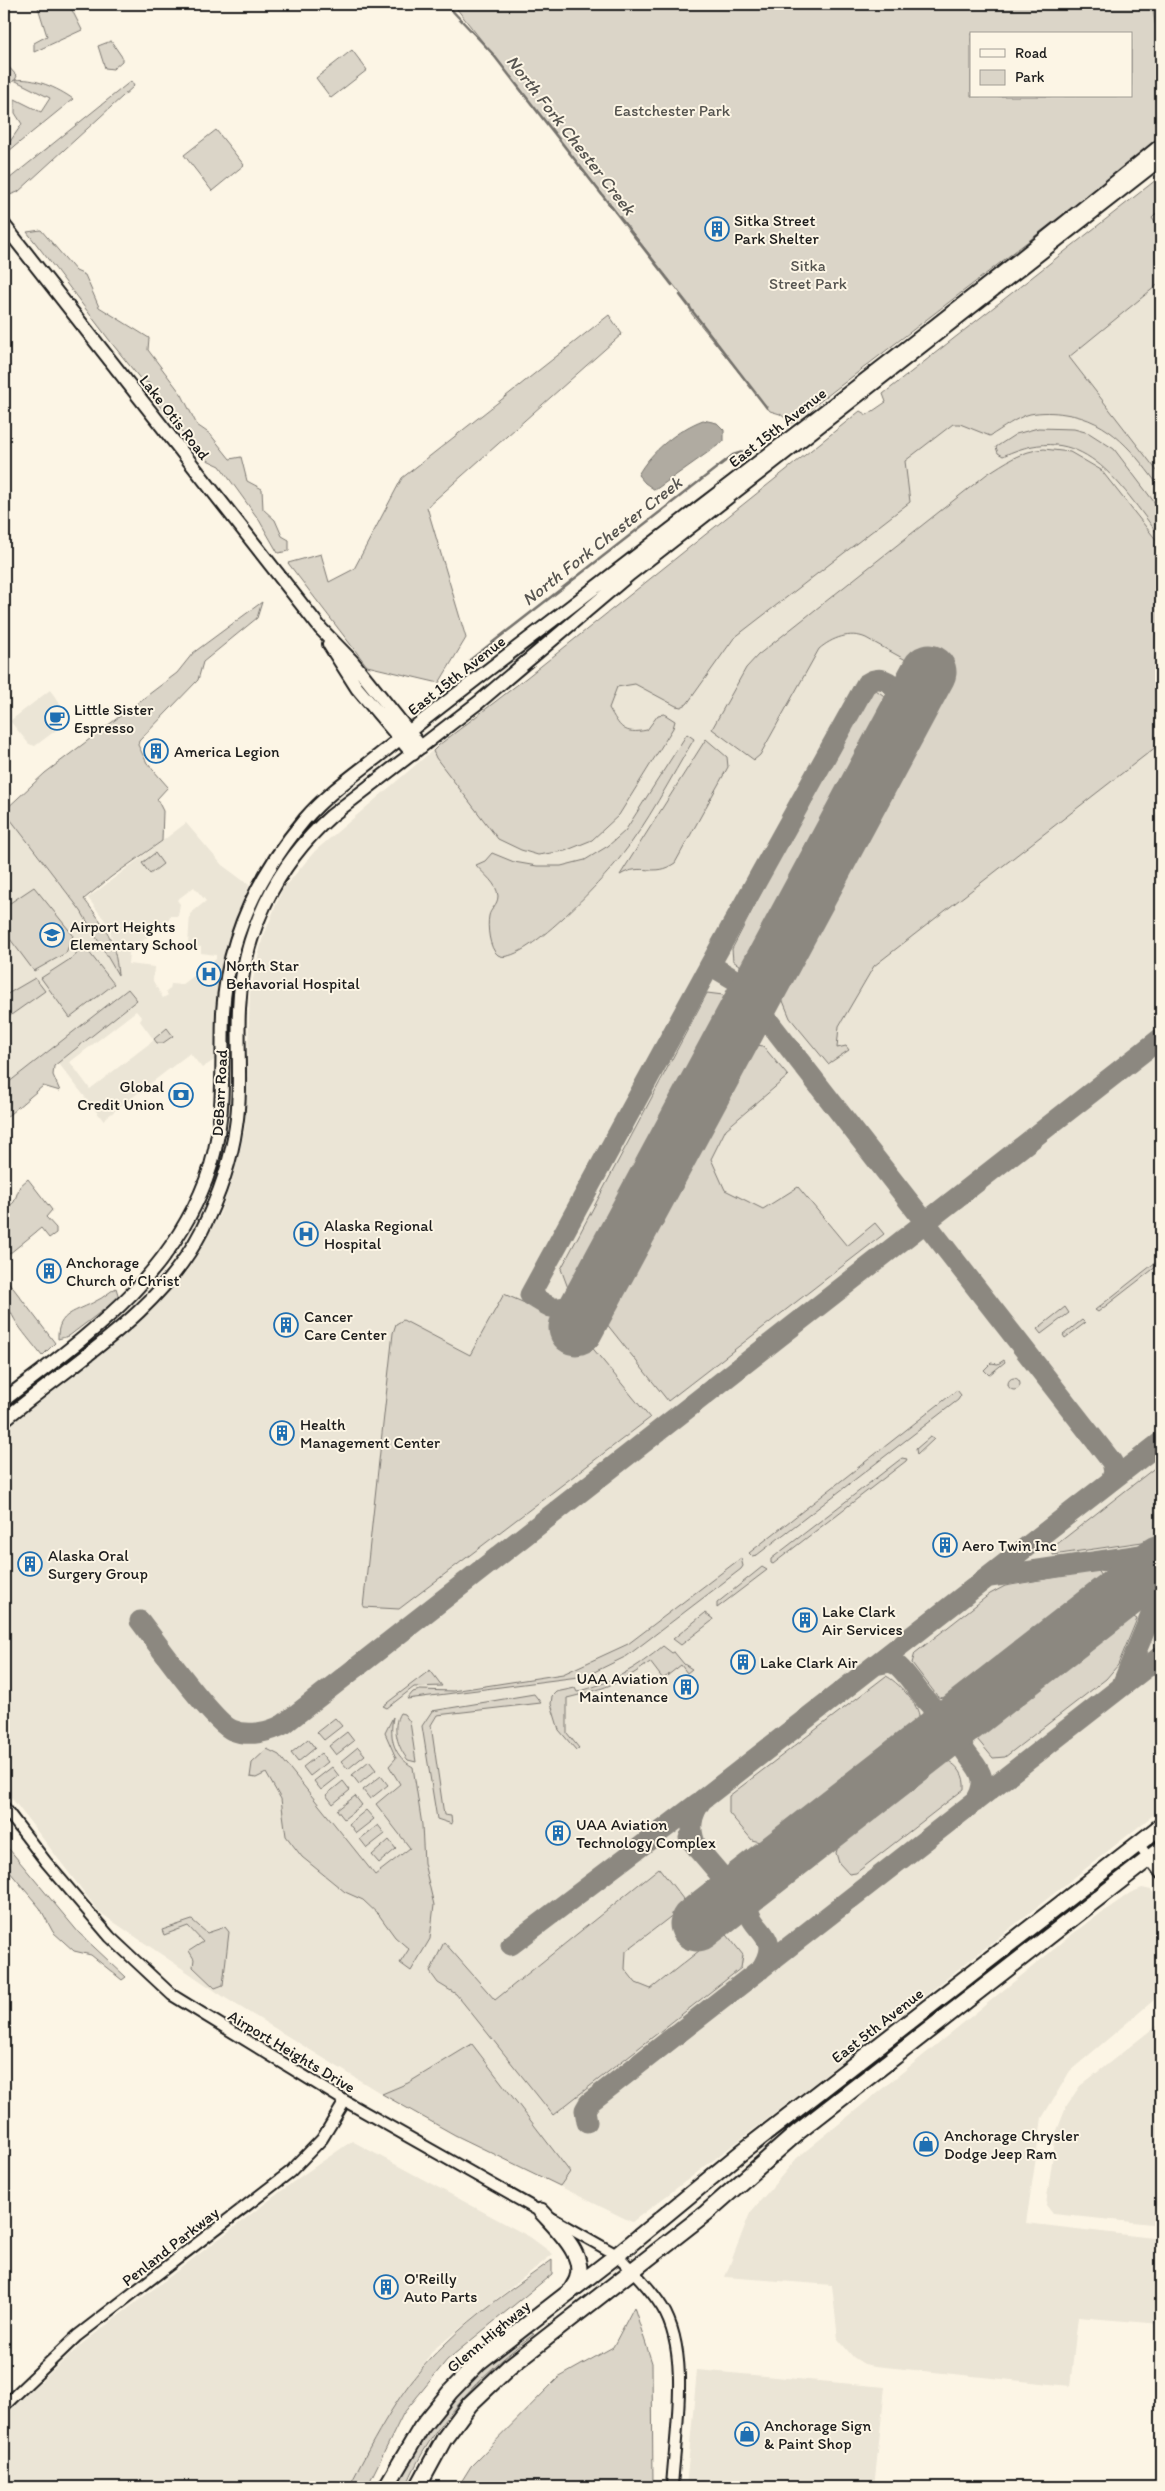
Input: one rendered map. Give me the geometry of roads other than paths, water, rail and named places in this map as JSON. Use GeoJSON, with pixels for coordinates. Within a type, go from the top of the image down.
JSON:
{"type":"FeatureCollection","features":[{"type":"Feature","properties":{"kind":"highway","name":"East 5th Avenue"},"geometry":{"type":"LineString","coordinates":[[617,2255],[742,2152],[1161,1826]]}},
{"type":"Feature","properties":{"kind":"highway"},"geometry":{"type":"LineString","coordinates":[[418,2487],[444,2439],[470,2404],[509,2367],[706,2213],[798,2132],[1161,1849]]}},
{"type":"Feature","properties":{"kind":"highway"},"geometry":{"type":"LineString","coordinates":[[541,2211],[576,2256],[579,2274],[577,2282],[569,2292]]}},
{"type":"Feature","properties":{"kind":"highway","name":"Glenn Highway"},"geometry":{"type":"LineString","coordinates":[[386,2487],[421,2428],[450,2392],[479,2362],[617,2255]]}},
{"type":"Feature","properties":{"kind":"main road","name":"East 15th Avenue"},"geometry":{"type":"LineString","coordinates":[[409,731],[780,446],[1161,145]]}},
{"type":"Feature","properties":{"kind":"main road","name":"East 15th Avenue"},"geometry":{"type":"LineString","coordinates":[[417,750],[479,702],[630,574],[1161,159]]}},
{"type":"Feature","properties":{"kind":"main road","name":"Lake Otis Road"},"geometry":{"type":"LineString","coordinates":[[4,225],[321,629],[352,661],[409,731],[417,750]]}},
{"type":"Feature","properties":{"kind":"main road","name":"Lake Otis Road"},"geometry":{"type":"LineString","coordinates":[[321,629],[358,688],[399,739],[417,750]]}},
{"type":"Feature","properties":{"kind":"main road","name":"DeBarr Road"},"geometry":{"type":"LineString","coordinates":[[4,1400],[92,1332],[126,1302],[161,1260],[179,1233],[205,1182],[219,1130],[224,1092],[225,994],[236,939],[248,907],[276,858],[312,812],[409,731]]}},
{"type":"Feature","properties":{"kind":"main road","name":"DeBarr Road"},"geometry":{"type":"LineString","coordinates":[[4,1420],[131,1319],[185,1259],[201,1232],[215,1202],[233,1146],[238,1110],[239,1007],[243,970],[262,908],[282,873],[315,831],[331,816],[417,750]]}},
{"type":"Feature","properties":{"kind":"street","name":"Airport Heights Drive"},"geometry":{"type":"LineString","coordinates":[[4,1807],[110,1937],[172,1995],[345,2101],[617,2255],[633,2271],[662,2307],[671,2325],[678,2348],[679,2369],[672,2487]]}},
{"type":"Feature","properties":{"kind":"street"},"geometry":{"type":"LineString","coordinates":[[1138,1844],[1161,1874]]}},
{"type":"Feature","properties":{"kind":"street","name":"Penland Parkway"},"geometry":{"type":"LineString","coordinates":[[4,2406],[78,2336],[290,2172],[322,2139],[345,2101]]}},
{"type":"Feature","properties":{"kind":"waterway","name":"North Fork Chester Creek"},"geometry":{"type":"LineString","coordinates":[[446,4],[492,53],[672,285]]}},
{"type":"Feature","properties":{"kind":"waterway","name":"North Fork Chester Creek"},"geometry":{"type":"LineString","coordinates":[[680,295],[767,408]]}},
{"type":"Feature","properties":{"kind":"waterway","name":"North Fork Chester Creek"},"geometry":{"type":"LineString","coordinates":[[470,660],[733,455],[752,449]]}},
{"type":"Feature","properties":{"kind":"place","name":"Sitka Street Park Shelter"},"geometry":{"type":"Point","coordinates":[717,229]}},
{"type":"Feature","properties":{"kind":"place","name":"Little Sister Espresso"},"geometry":{"type":"Point","coordinates":[57,718]}},
{"type":"Feature","properties":{"kind":"place","name":"America Legion"},"geometry":{"type":"Point","coordinates":[156,751]}},
{"type":"Feature","properties":{"kind":"place","name":"Airport Heights Elementary School"},"geometry":{"type":"Point","coordinates":[52,935]}},
{"type":"Feature","properties":{"kind":"place","name":"North Star Behavorial Hospital"},"geometry":{"type":"Point","coordinates":[209,974]}},
{"type":"Feature","properties":{"kind":"place","name":"Global Credit Union"},"geometry":{"type":"Point","coordinates":[181,1095]}},
{"type":"Feature","properties":{"kind":"place","name":"Alaska Regional Hospital"},"geometry":{"type":"Point","coordinates":[306,1234]}},
{"type":"Feature","properties":{"kind":"place","name":"Anchorage Church of Christ"},"geometry":{"type":"Point","coordinates":[49,1271]}},
{"type":"Feature","properties":{"kind":"place","name":"Cancer Care Center"},"geometry":{"type":"Point","coordinates":[286,1325]}},
{"type":"Feature","properties":{"kind":"place","name":"Health Management Center"},"geometry":{"type":"Point","coordinates":[282,1433]}},
{"type":"Feature","properties":{"kind":"place","name":"Aero Twin Inc"},"geometry":{"type":"Point","coordinates":[945,1545]}},
{"type":"Feature","properties":{"kind":"place","name":"Alaska Oral Surgery Group"},"geometry":{"type":"Point","coordinates":[30,1564]}},
{"type":"Feature","properties":{"kind":"place","name":"Lake Clark Air Services"},"geometry":{"type":"Point","coordinates":[805,1620]}},
{"type":"Feature","properties":{"kind":"place","name":"Lake Clark Air"},"geometry":{"type":"Point","coordinates":[743,1662]}},
{"type":"Feature","properties":{"kind":"place","name":"UAA Aviation Maintenance"},"geometry":{"type":"Point","coordinates":[686,1687]}},
{"type":"Feature","properties":{"kind":"place","name":"UAA Aviation Technology Complex"},"geometry":{"type":"Point","coordinates":[558,1833]}},
{"type":"Feature","properties":{"kind":"place","name":"Anchorage Chrysler Dodge Jeep Ram"},"geometry":{"type":"Point","coordinates":[926,2144]}},
{"type":"Feature","properties":{"kind":"place","name":"O'Reilly Auto Parts"},"geometry":{"type":"Point","coordinates":[386,2287]}},
{"type":"Feature","properties":{"kind":"place","name":"Anchorage Sign & Paint Shop"},"geometry":{"type":"Point","coordinates":[747,2434]}},
{"type":"Feature","properties":{"kind":"park label","name":"Eastchester Park"},"geometry":{"type":"Point","coordinates":[672,110]}},
{"type":"Feature","properties":{"kind":"park label","name":"Sitka Street Park"},"geometry":{"type":"Point","coordinates":[808,274]}}]}
